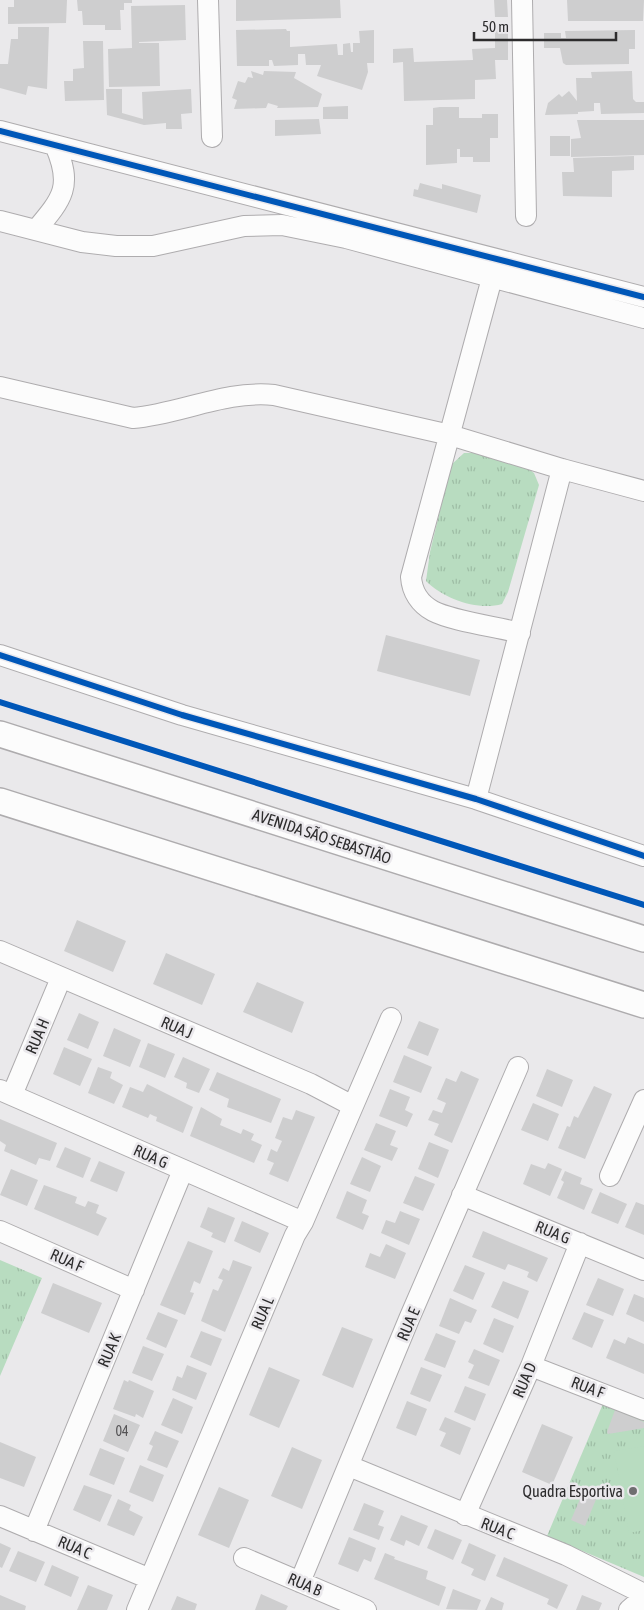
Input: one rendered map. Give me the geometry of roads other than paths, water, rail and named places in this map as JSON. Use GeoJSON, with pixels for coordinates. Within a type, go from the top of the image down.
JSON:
{"type":"FeatureCollection","features":[{"type":"Feature","properties":{"kind":"main road","name":"AVENIDA SÃO SEBASTIÃO"},"geometry":{"type":"LineString","coordinates":[[0,734],[644,939]]}},
{"type":"Feature","properties":{"kind":"main road"},"geometry":{"type":"LineString","coordinates":[[0,801],[644,1005]]}},
{"type":"Feature","properties":{"kind":"street"},"geometry":{"type":"LineString","coordinates":[[208,0],[212,137]]}},
{"type":"Feature","properties":{"kind":"street"},"geometry":{"type":"LineString","coordinates":[[522,0],[526,216]]}},
{"type":"Feature","properties":{"kind":"street"},"geometry":{"type":"LineString","coordinates":[[0,131],[644,297]]}},
{"type":"Feature","properties":{"kind":"street"},"geometry":{"type":"LineString","coordinates":[[36,230],[59,203],[64,183],[64,166],[55,145]]}},
{"type":"Feature","properties":{"kind":"street"},"geometry":{"type":"LineString","coordinates":[[0,221],[82,242],[116,246],[153,246],[244,226],[282,226],[346,238],[644,318]]}},
{"type":"Feature","properties":{"kind":"street"},"geometry":{"type":"LineString","coordinates":[[492,278],[411,577],[415,595],[433,611],[520,632]]}},
{"type":"Feature","properties":{"kind":"street"},"geometry":{"type":"LineString","coordinates":[[0,387],[133,418],[154,416],[255,393],[274,395],[450,435],[562,469],[644,491]]}},
{"type":"Feature","properties":{"kind":"street"},"geometry":{"type":"LineString","coordinates":[[476,800],[562,469]]}},
{"type":"Feature","properties":{"kind":"street"},"geometry":{"type":"LineString","coordinates":[[0,655],[182,715],[476,800],[644,856]]}},
{"type":"Feature","properties":{"kind":"street","name":"RUA J"},"geometry":{"type":"LineString","coordinates":[[0,952],[310,1084],[353,1106]]}},
{"type":"Feature","properties":{"kind":"street","name":"RUA H"},"geometry":{"type":"LineString","coordinates":[[6,1092],[61,978]]}},
{"type":"Feature","properties":{"kind":"street","name":"RUA L"},"geometry":{"type":"LineString","coordinates":[[137,1610],[295,1235],[303,1222],[390,1018]]}},
{"type":"Feature","properties":{"kind":"street","name":"RUA E"},"geometry":{"type":"LineString","coordinates":[[300,1582],[462,1194],[518,1067]]}},
{"type":"Feature","properties":{"kind":"street","name":"RUA G"},"geometry":{"type":"LineString","coordinates":[[6,1092],[303,1222]]}},
{"type":"Feature","properties":{"kind":"street"},"geometry":{"type":"LineString","coordinates":[[610,1176],[639,1128],[644,1100]]}},
{"type":"Feature","properties":{"kind":"street","name":"RUA K"},"geometry":{"type":"LineString","coordinates":[[34,1531],[184,1170]]}},
{"type":"Feature","properties":{"kind":"street","name":"RUA G"},"geometry":{"type":"LineString","coordinates":[[462,1194],[644,1270]]}},
{"type":"Feature","properties":{"kind":"street","name":"RUA F"},"geometry":{"type":"LineString","coordinates":[[0,1231],[134,1290]]}},
{"type":"Feature","properties":{"kind":"street","name":"RUA D"},"geometry":{"type":"LineString","coordinates":[[465,1515],[531,1366],[580,1243]]}},
{"type":"Feature","properties":{"kind":"street","name":"RUA F"},"geometry":{"type":"LineString","coordinates":[[531,1366],[644,1410]]}},
{"type":"Feature","properties":{"kind":"street","name":"RUA C"},"geometry":{"type":"LineString","coordinates":[[349,1466],[566,1555],[644,1596]]}},
{"type":"Feature","properties":{"kind":"street","name":"RUA C"},"geometry":{"type":"LineString","coordinates":[[0,1516],[150,1579]]}},
{"type":"Feature","properties":{"kind":"street","name":"RUA B"},"geometry":{"type":"LineString","coordinates":[[244,1558],[366,1610]]}},
{"type":"Feature","properties":{"kind":"street"},"geometry":{"type":"LineString","coordinates":[[629,1610],[644,1596]]}},
{"type":"Feature","properties":{"kind":"place","name":"Quadra Esportiva"},"geometry":{"type":"Point","coordinates":[633,1491]}}]}
